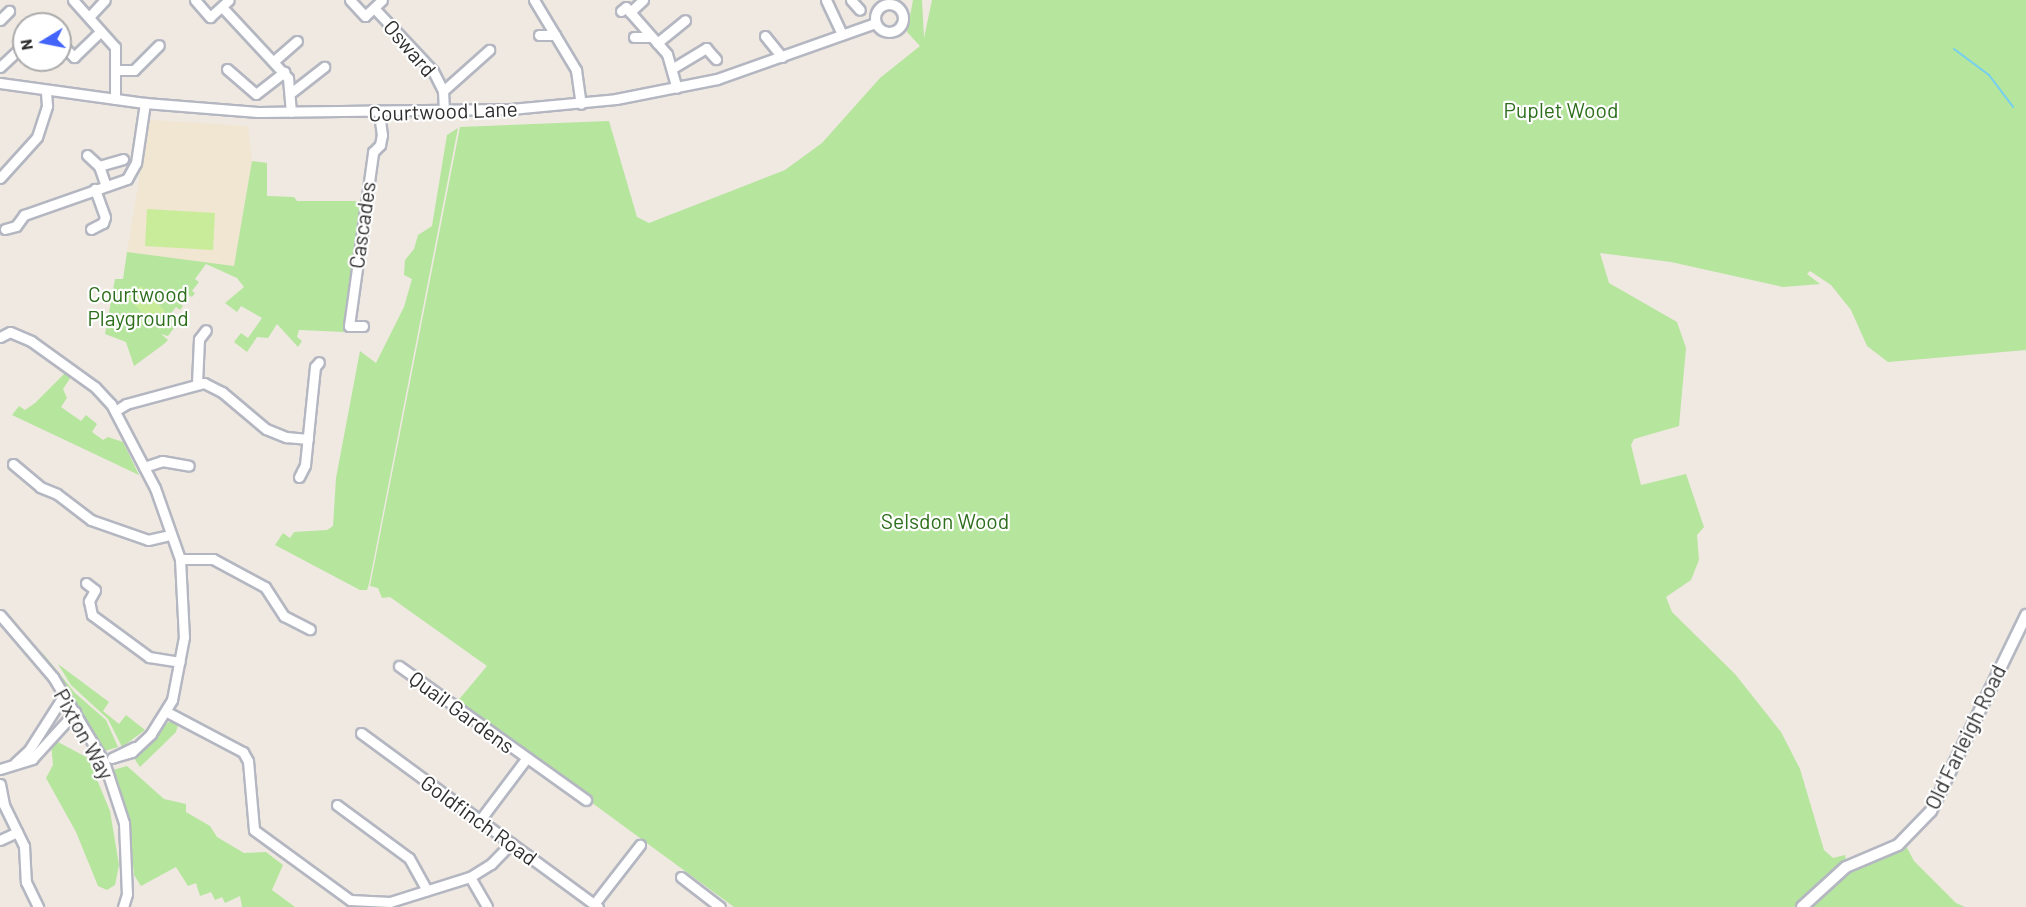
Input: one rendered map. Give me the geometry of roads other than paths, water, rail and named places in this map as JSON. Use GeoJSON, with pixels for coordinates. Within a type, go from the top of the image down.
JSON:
{"type":"FeatureCollection","features":[{"type":"Feature","properties":{"kind":"street"},"geometry":{"type":"LineString","coordinates":[[73,0],[115,47],[117,70],[115,99]]}},
{"type":"Feature","properties":{"kind":"street"},"geometry":{"type":"LineString","coordinates":[[89,17],[105,0]]}},
{"type":"Feature","properties":{"kind":"street"},"geometry":{"type":"LineString","coordinates":[[195,0],[210,17],[226,3],[275,60],[284,72],[291,92],[291,112]]}},
{"type":"Feature","properties":{"kind":"street","name":"Osward"},"geometry":{"type":"LineString","coordinates":[[350,0],[365,16],[382,0]]}},
{"type":"Feature","properties":{"kind":"street"},"geometry":{"type":"LineString","coordinates":[[534,0],[576,70],[581,104]]}},
{"type":"Feature","properties":{"kind":"street"},"geometry":{"type":"LineString","coordinates":[[643,0],[626,12],[653,40],[674,68],[677,88]]}},
{"type":"Feature","properties":{"kind":"street"},"geometry":{"type":"LineString","coordinates":[[840,0],[829,4],[842,34]]}},
{"type":"Feature","properties":{"kind":"street"},"geometry":{"type":"LineString","coordinates":[[851,0],[860,10]]}},
{"type":"Feature","properties":{"kind":"street","name":"Osward"},"geometry":{"type":"LineString","coordinates":[[374,8],[425,59],[443,91],[444,110]]}},
{"type":"Feature","properties":{"kind":"street"},"geometry":{"type":"LineString","coordinates":[[0,20],[9,11]]}},
{"type":"Feature","properties":{"kind":"street"},"geometry":{"type":"LineString","coordinates":[[634,37],[653,40],[685,20]]}},
{"type":"Feature","properties":{"kind":"street","name":"Courtwood Lane"},"geometry":{"type":"LineString","coordinates":[[0,83],[145,103],[291,112],[379,113],[581,104],[677,88],[782,57],[875,23]]}},
{"type":"Feature","properties":{"kind":"street"},"geometry":{"type":"LineString","coordinates":[[72,55],[74,57],[101,31]]}},
{"type":"Feature","properties":{"kind":"street"},"geometry":{"type":"LineString","coordinates":[[539,35],[555,35]]}},
{"type":"Feature","properties":{"kind":"street"},"geometry":{"type":"LineString","coordinates":[[765,36],[782,57]]}},
{"type":"Feature","properties":{"kind":"street"},"geometry":{"type":"LineString","coordinates":[[275,60],[297,41]]}},
{"type":"Feature","properties":{"kind":"street"},"geometry":{"type":"LineString","coordinates":[[117,70],[134,70],[159,45]]}},
{"type":"Feature","properties":{"kind":"street"},"geometry":{"type":"LineString","coordinates":[[674,68],[706,48],[716,59]]}},
{"type":"Feature","properties":{"kind":"street","name":"Osward"},"geometry":{"type":"LineString","coordinates":[[443,91],[489,50]]}},
{"type":"Feature","properties":{"kind":"street"},"geometry":{"type":"LineString","coordinates":[[0,68],[12,56]]}},
{"type":"Feature","properties":{"kind":"street"},"geometry":{"type":"LineString","coordinates":[[291,92],[324,68]]}},
{"type":"Feature","properties":{"kind":"street"},"geometry":{"type":"LineString","coordinates":[[227,69],[256,94],[284,72]]}},
{"type":"Feature","properties":{"kind":"street"},"geometry":{"type":"LineString","coordinates":[[0,178],[37,137],[47,106],[46,90]]}},
{"type":"Feature","properties":{"kind":"street"},"geometry":{"type":"LineString","coordinates":[[5,230],[16,226],[24,215],[127,179],[136,163],[145,103]]}},
{"type":"Feature","properties":{"kind":"street","name":"Cascades"},"geometry":{"type":"LineString","coordinates":[[363,326],[349,326],[373,152],[380,145],[382,135],[379,113]]}},
{"type":"Feature","properties":{"kind":"street"},"geometry":{"type":"LineString","coordinates":[[87,155],[99,165],[106,186]]}},
{"type":"Feature","properties":{"kind":"street"},"geometry":{"type":"LineString","coordinates":[[99,165],[123,159]]}},
{"type":"Feature","properties":{"kind":"street"},"geometry":{"type":"LineString","coordinates":[[91,229],[103,223],[105,217],[95,189]]}},
{"type":"Feature","properties":{"kind":"street"},"geometry":{"type":"LineString","coordinates":[[197,383],[199,339],[206,330]]}},
{"type":"Feature","properties":{"kind":"street"},"geometry":{"type":"LineString","coordinates":[[0,337],[9,332],[31,341],[95,387],[115,411],[144,467],[180,559],[185,613],[180,662],[167,712],[152,734],[122,757],[115,757],[104,762]]}},
{"type":"Feature","properties":{"kind":"street"},"geometry":{"type":"LineString","coordinates":[[298,477],[305,465],[315,367],[319,362]]}},
{"type":"Feature","properties":{"kind":"street"},"geometry":{"type":"LineString","coordinates":[[115,411],[126,404],[178,392],[197,383],[222,392],[266,429],[286,437],[308,439]]}},
{"type":"Feature","properties":{"kind":"street"},"geometry":{"type":"LineString","coordinates":[[144,467],[162,461],[189,466]]}},
{"type":"Feature","properties":{"kind":"street"},"geometry":{"type":"LineString","coordinates":[[13,464],[40,487],[57,494],[91,520],[116,526],[148,540],[170,535]]}},
{"type":"Feature","properties":{"kind":"street"},"geometry":{"type":"LineString","coordinates":[[180,559],[213,559],[258,583],[272,595],[284,616],[310,629]]}},
{"type":"Feature","properties":{"kind":"street"},"geometry":{"type":"LineString","coordinates":[[86,583],[95,590],[89,601],[92,615],[149,657],[180,662]]}},
{"type":"Feature","properties":{"kind":"street","name":"Pixton Way"},"geometry":{"type":"LineString","coordinates":[[0,615],[64,695],[104,762],[124,823],[127,894],[123,907]]}},
{"type":"Feature","properties":{"kind":"street","name":"Old Farleigh Road"},"geometry":{"type":"LineString","coordinates":[[1802,907],[1846,867],[1898,845],[1931,811],[2026,615]]}},
{"type":"Feature","properties":{"kind":"street","name":"Quail Gardens"},"geometry":{"type":"LineString","coordinates":[[399,666],[585,801]]}},
{"type":"Feature","properties":{"kind":"street"},"geometry":{"type":"LineString","coordinates":[[15,763],[29,750],[64,695]]}},
{"type":"Feature","properties":{"kind":"street"},"geometry":{"type":"LineString","coordinates":[[0,770],[32,759],[75,712]]}},
{"type":"Feature","properties":{"kind":"street"},"geometry":{"type":"LineString","coordinates":[[167,712],[243,752],[248,761],[251,824],[258,836],[350,900],[382,905],[470,877],[491,864],[511,843]]}},
{"type":"Feature","properties":{"kind":"street","name":"Goldfinch Road"},"geometry":{"type":"LineString","coordinates":[[361,733],[596,905]]}},
{"type":"Feature","properties":{"kind":"street","name":"Quail Gardens"},"geometry":{"type":"LineString","coordinates":[[480,820],[526,759]]}},
{"type":"Feature","properties":{"kind":"street"},"geometry":{"type":"LineString","coordinates":[[0,784],[4,805],[24,846],[26,882],[38,907]]}},
{"type":"Feature","properties":{"kind":"street"},"geometry":{"type":"LineString","coordinates":[[337,805],[409,858],[427,890]]}},
{"type":"Feature","properties":{"kind":"street"},"geometry":{"type":"LineString","coordinates":[[0,840],[17,832]]}},
{"type":"Feature","properties":{"kind":"street"},"geometry":{"type":"LineString","coordinates":[[596,905],[640,845]]}},
{"type":"Feature","properties":{"kind":"street"},"geometry":{"type":"LineString","coordinates":[[470,877],[487,907]]}},
{"type":"Feature","properties":{"kind":"street"},"geometry":{"type":"LineString","coordinates":[[681,877],[720,907]]}},
{"type":"Feature","properties":{"kind":"waterway"},"geometry":{"type":"LineString","coordinates":[[1954,49],[1989,75],[2013,107]]}},
{"type":"Feature","properties":{"kind":"park label","name":"Puplet Wood"},"geometry":{"type":"Point","coordinates":[1561,110]}},
{"type":"Feature","properties":{"kind":"park label","name":"Courtwood Playground"},"geometry":{"type":"Point","coordinates":[138,306]}},
{"type":"Feature","properties":{"kind":"park label","name":"Selsdon Wood"},"geometry":{"type":"Point","coordinates":[945,521]}}]}
